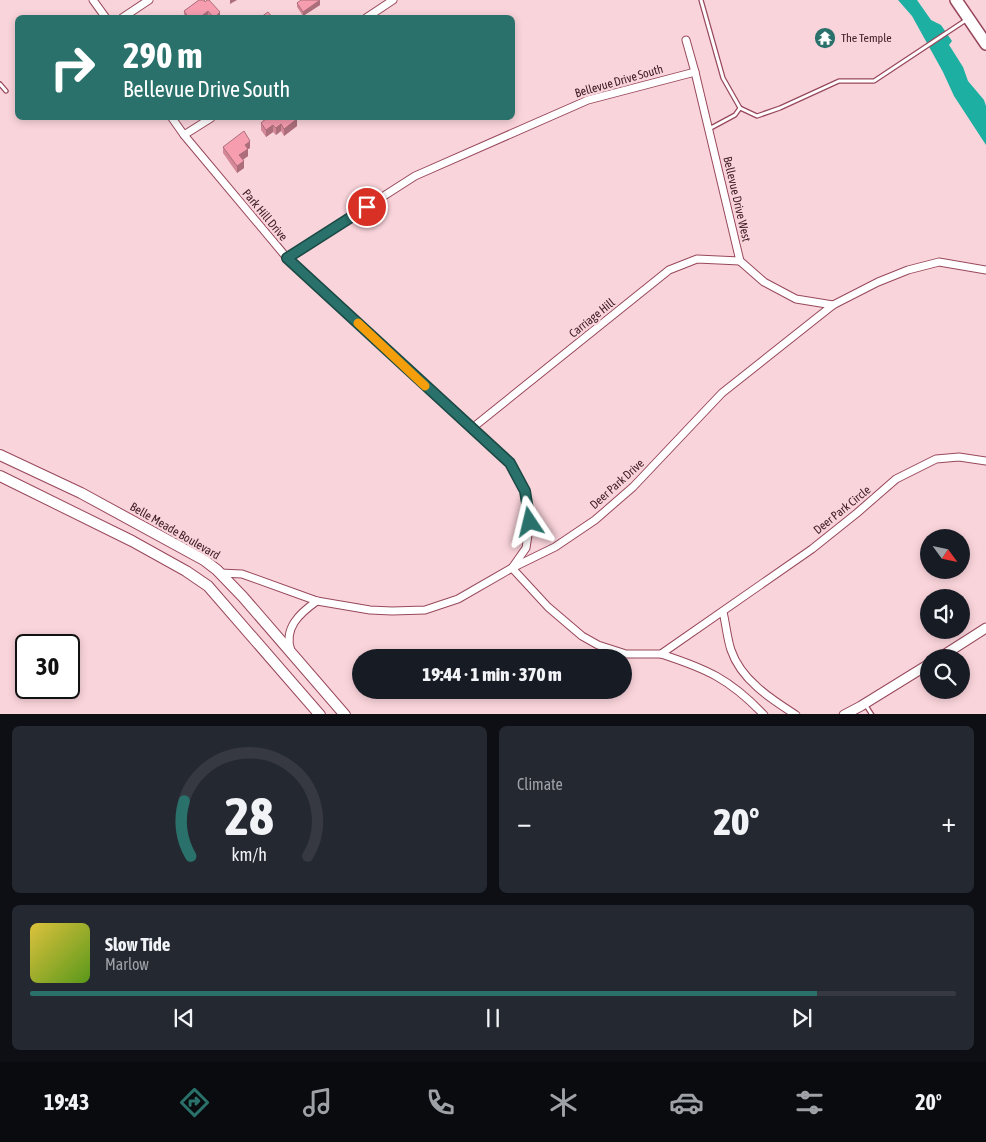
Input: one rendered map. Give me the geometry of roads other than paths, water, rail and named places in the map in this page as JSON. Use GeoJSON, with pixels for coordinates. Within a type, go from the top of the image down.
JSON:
{"type":"FeatureCollection","features":[{"type":"Feature","properties":{"kind":"main road"},"geometry":{"type":"LineString","coordinates":[[956,0],[986,44]]}},
{"type":"Feature","properties":{"kind":"main road","name":"Belle Meade Boulevard"},"geometry":{"type":"LineString","coordinates":[[0,455],[120,514],[204,560],[220,573],[243,597],[345,714]]}},
{"type":"Feature","properties":{"kind":"main road"},"geometry":{"type":"LineString","coordinates":[[0,476],[132,541],[186,571],[208,586],[320,714]]}},
{"type":"Feature","properties":{"kind":"main road"},"geometry":{"type":"LineString","coordinates":[[208,586],[220,573]]}},
{"type":"Feature","properties":{"kind":"main road"},"geometry":{"type":"LineString","coordinates":[[278,664],[292,654]]}},
{"type":"Feature","properties":{"kind":"street"},"geometry":{"type":"LineString","coordinates":[[94,0],[104,15]]}},
{"type":"Feature","properties":{"kind":"street"},"geometry":{"type":"LineString","coordinates":[[126,15],[149,0]]}},
{"type":"Feature","properties":{"kind":"street"},"geometry":{"type":"LineString","coordinates":[[370,15],[393,0]]}},
{"type":"Feature","properties":{"kind":"street","name":"Bellevue Drive West"},"geometry":{"type":"LineString","coordinates":[[686,40],[740,261],[764,282],[796,300],[833,305]]}},
{"type":"Feature","properties":{"kind":"street","name":"Bellevue Drive South"},"geometry":{"type":"LineString","coordinates":[[287,258],[415,176],[588,100],[695,72]]}},
{"type":"Feature","properties":{"kind":"street","name":"Park Hill Drive"},"geometry":{"type":"LineString","coordinates":[[173,120],[287,258],[510,463],[525,491],[530,522],[526,548],[512,568]]}},
{"type":"Feature","properties":{"kind":"street"},"geometry":{"type":"LineString","coordinates":[[184,135],[208,120]]}},
{"type":"Feature","properties":{"kind":"street","name":"Carriage Hill"},"geometry":{"type":"LineString","coordinates":[[472,429],[669,270],[697,259],[740,261]]}},
{"type":"Feature","properties":{"kind":"street","name":"Deer Park Drive"},"geometry":{"type":"LineString","coordinates":[[220,573],[242,574],[317,601],[370,610],[425,610],[458,599],[512,568],[555,547],[595,520],[633,487],[722,392],[833,305],[878,282],[908,270],[939,262],[986,270]]}},
{"type":"Feature","properties":{"kind":"street","name":"Deer Park Circle"},"geometry":{"type":"LineString","coordinates":[[661,654],[812,549],[896,479],[936,459],[959,457],[986,461]]}},
{"type":"Feature","properties":{"kind":"street"},"geometry":{"type":"LineString","coordinates":[[512,568],[548,607],[582,636],[598,645],[626,654],[661,654],[694,665],[721,677],[764,714]]}},
{"type":"Feature","properties":{"kind":"street"},"geometry":{"type":"LineString","coordinates":[[292,654],[288,639],[294,623],[299,615],[317,601]]}},
{"type":"Feature","properties":{"kind":"street"},"geometry":{"type":"LineString","coordinates":[[723,612],[731,650],[739,666],[764,693],[796,714]]}},
{"type":"Feature","properties":{"kind":"street"},"geometry":{"type":"LineString","coordinates":[[953,649],[986,628]]}},
{"type":"Feature","properties":{"kind":"street"},"geometry":{"type":"LineString","coordinates":[[844,714],[865,704],[920,670]]}},
{"type":"Feature","properties":{"kind":"lane"},"geometry":{"type":"LineString","coordinates":[[701,0],[724,78],[740,108],[757,116],[780,108],[839,81],[874,81],[968,18]]}},
{"type":"Feature","properties":{"kind":"lane"},"geometry":{"type":"LineString","coordinates":[[0,84],[6,91]]}},
{"type":"Feature","properties":{"kind":"lane"},"geometry":{"type":"LineString","coordinates":[[709,129],[735,115],[740,108]]}},
{"type":"Feature","properties":{"kind":"lane"},"geometry":{"type":"LineString","coordinates":[[865,704],[872,714]]}},
{"type":"Feature","properties":{"kind":"water"},"geometry":{"type":"Polygon","coordinates":[[[898,0],[917,0],[931,20],[941,25],[952,41],[949,45],[963,67],[968,81],[984,100],[986,106],[986,145],[954,96],[912,16],[898,0]]]}},
{"type":"Feature","properties":{"kind":"place","name":"The Temple"},"geometry":{"type":"Point","coordinates":[825,38]}}]}
